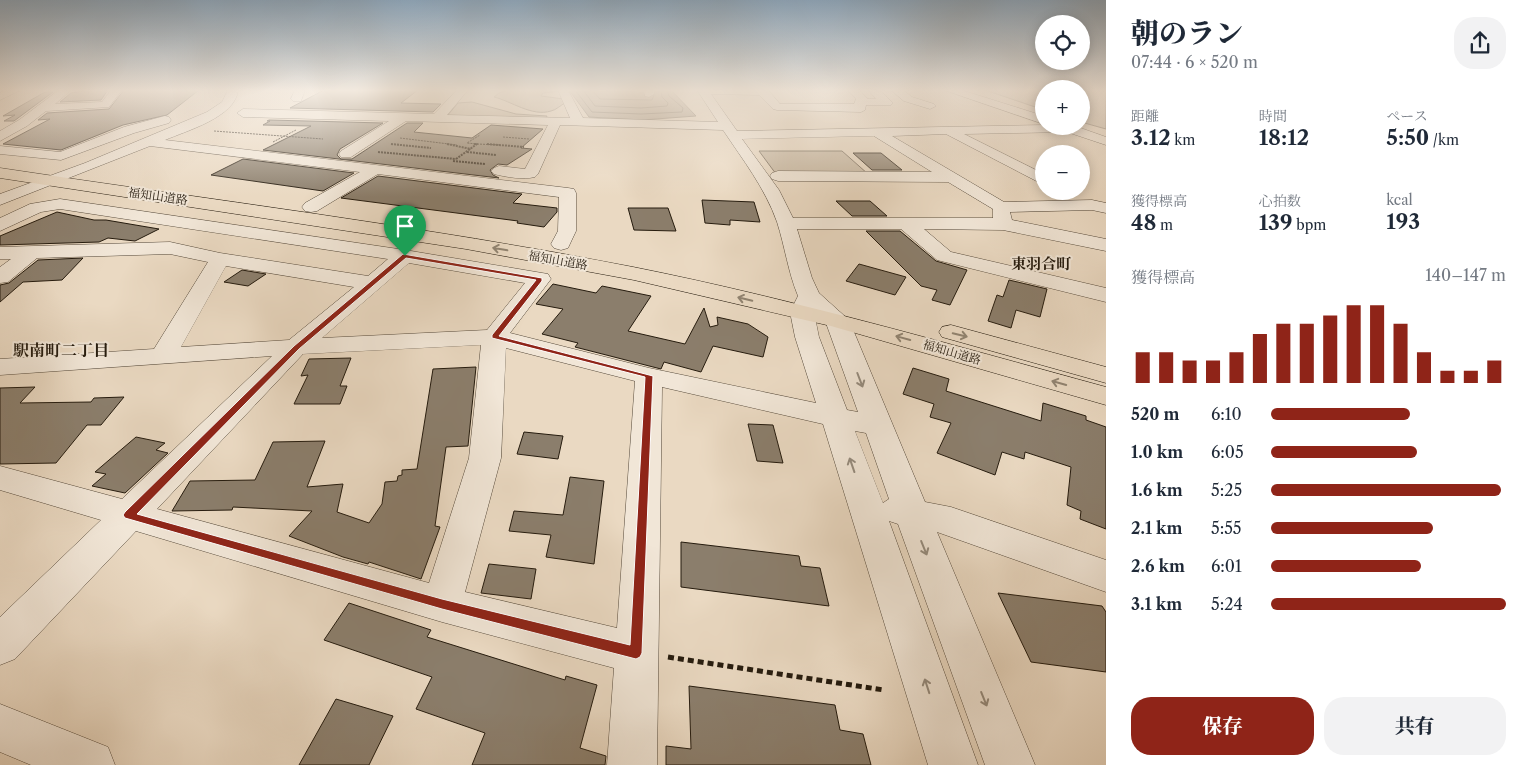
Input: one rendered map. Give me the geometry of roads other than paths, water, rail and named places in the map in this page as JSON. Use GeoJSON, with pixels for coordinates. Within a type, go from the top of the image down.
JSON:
{"type":"FeatureCollection","features":[{"type":"Feature","properties":{"kind":"highway","name":"福知山道路"},"geometry":{"type":"LineString","coordinates":[[0,164],[61,178],[466,243],[805,304]]}},
{"type":"Feature","properties":{"kind":"highway","name":"福知山道路"},"geometry":{"type":"LineString","coordinates":[[0,174],[61,178],[311,207],[561,244],[805,304],[1106,374]]}},
{"type":"Feature","properties":{"kind":"highway","name":"福知山道路"},"geometry":{"type":"LineString","coordinates":[[837,320],[1106,396]]}},
{"type":"Feature","properties":{"kind":"street"},"geometry":{"type":"LineString","coordinates":[[0,137],[19,126]]}},
{"type":"Feature","properties":{"kind":"street"},"geometry":{"type":"LineString","coordinates":[[0,150],[61,156],[129,130],[147,126]]}},
{"type":"Feature","properties":{"kind":"street"},"geometry":{"type":"LineString","coordinates":[[0,200],[61,178],[186,126]]}},
{"type":"Feature","properties":{"kind":"street"},"geometry":{"type":"LineString","coordinates":[[262,126],[298,129]]}},
{"type":"Feature","properties":{"kind":"street"},"geometry":{"type":"LineString","coordinates":[[346,154],[389,126]]}},
{"type":"Feature","properties":{"kind":"street"},"geometry":{"type":"LineString","coordinates":[[208,134],[346,154],[452,162],[530,174],[554,126]]}},
{"type":"Feature","properties":{"kind":"street"},"geometry":{"type":"LineString","coordinates":[[630,126],[731,131],[878,132],[1035,128]]}},
{"type":"Feature","properties":{"kind":"street"},"geometry":{"type":"LineString","coordinates":[[727,126],[771,190],[786,222],[801,278],[808,337],[953,765]]}},
{"type":"Feature","properties":{"kind":"street"},"geometry":{"type":"LineString","coordinates":[[949,131],[1035,175]]}},
{"type":"Feature","properties":{"kind":"street"},"geometry":{"type":"LineString","coordinates":[[878,132],[952,177],[1002,215],[1106,245]]}},
{"type":"Feature","properties":{"kind":"street"},"geometry":{"type":"LineString","coordinates":[[356,133],[375,134]]}},
{"type":"Feature","properties":{"kind":"street"},"geometry":{"type":"LineString","coordinates":[[1090,135],[1106,140]]}},
{"type":"Feature","properties":{"kind":"street"},"geometry":{"type":"LineString","coordinates":[[150,142],[568,193],[567,231],[561,244]]}},
{"type":"Feature","properties":{"kind":"street"},"geometry":{"type":"LineString","coordinates":[[311,207],[375,170]]}},
{"type":"Feature","properties":{"kind":"street"},"geometry":{"type":"LineString","coordinates":[[778,176],[952,177]]}},
{"type":"Feature","properties":{"kind":"street"},"geometry":{"type":"LineString","coordinates":[[0,208],[61,178]]}},
{"type":"Feature","properties":{"kind":"street"},"geometry":{"type":"LineString","coordinates":[[1084,200],[1099,207]]}},
{"type":"Feature","properties":{"kind":"street"},"geometry":{"type":"LineString","coordinates":[[0,225],[36,208],[60,204],[405,256],[540,279],[494,337],[485,458],[442,604]]}},
{"type":"Feature","properties":{"kind":"street"},"geometry":{"type":"LineString","coordinates":[[786,222],[906,224],[1099,207]]}},
{"type":"Feature","properties":{"kind":"street"},"geometry":{"type":"LineString","coordinates":[[906,224],[944,256],[1106,295]]}},
{"type":"Feature","properties":{"kind":"street"},"geometry":{"type":"LineString","coordinates":[[0,253],[170,248],[220,259],[370,283]]}},
{"type":"Feature","properties":{"kind":"street"},"geometry":{"type":"LineString","coordinates":[[0,277],[32,252]]}},
{"type":"Feature","properties":{"kind":"street"},"geometry":{"type":"LineString","coordinates":[[0,646],[296,347],[370,283],[405,256]]}},
{"type":"Feature","properties":{"kind":"street"},"geometry":{"type":"LineString","coordinates":[[162,357],[220,259]]}},
{"type":"Feature","properties":{"kind":"street"},"geometry":{"type":"LineString","coordinates":[[805,304],[837,320],[1010,765]]}},
{"type":"Feature","properties":{"kind":"street"},"geometry":{"type":"LineString","coordinates":[[0,367],[296,347],[494,337],[649,376],[878,426]]}},
{"type":"Feature","properties":{"kind":"street"},"geometry":{"type":"LineString","coordinates":[[632,765],[649,376]]}},
{"type":"Feature","properties":{"kind":"street"},"geometry":{"type":"LineString","coordinates":[[0,478],[442,604],[636,653]]}},
{"type":"Feature","properties":{"kind":"street"},"geometry":{"type":"LineString","coordinates":[[867,507],[910,511],[951,521],[1106,576]]}},
{"type":"Feature","properties":{"kind":"street"},"geometry":{"type":"LineString","coordinates":[[0,728],[90,765]]}},
{"type":"Feature","properties":{"kind":"district","name":"東羽合町"},"geometry":{"type":"Point","coordinates":[1041,263]}},
{"type":"Feature","properties":{"kind":"district","name":"駅南町二丁目"},"geometry":{"type":"Point","coordinates":[61,350]}}]}
